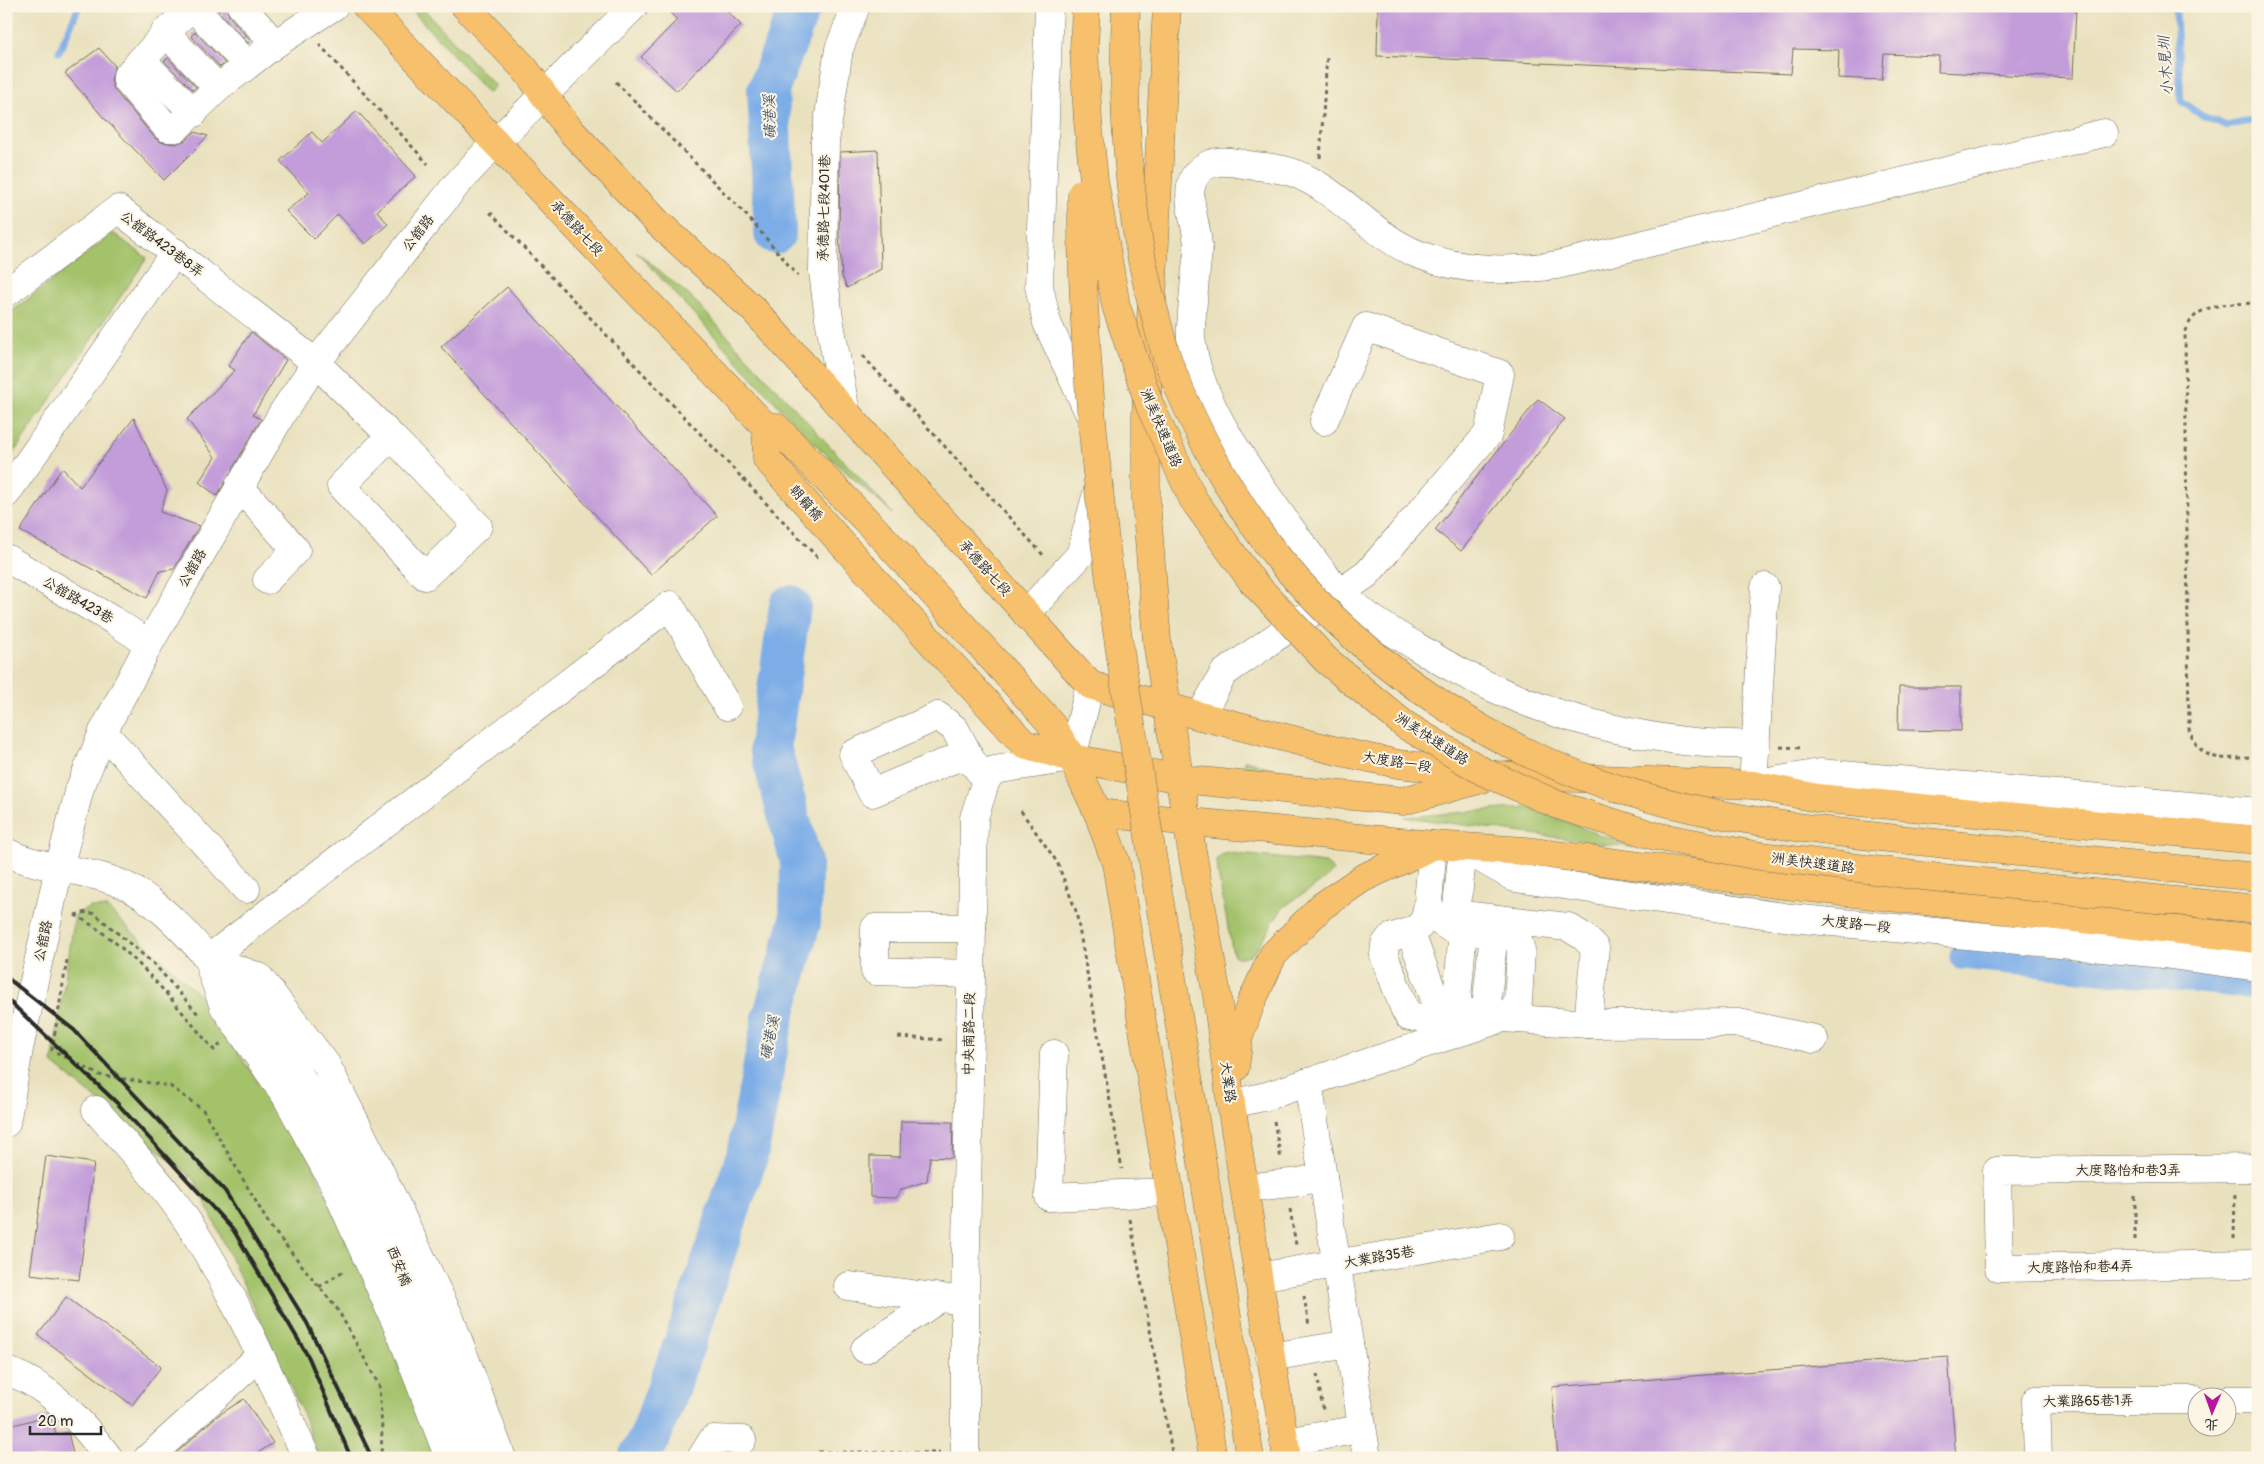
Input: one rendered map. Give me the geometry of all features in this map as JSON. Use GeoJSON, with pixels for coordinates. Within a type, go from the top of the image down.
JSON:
{"type":"FeatureCollection","features":[{"type":"Feature","properties":{"kind":"main road","name":"承德路七段"},"geometry":{"type":"LineString","coordinates":[[366,6],[494,144],[527,174],[766,427]]}},
{"type":"Feature","properties":{"kind":"main road"},"geometry":{"type":"LineString","coordinates":[[465,6],[525,69],[543,95]]}},
{"type":"Feature","properties":{"kind":"main road","name":"洲美快速道路"},"geometry":{"type":"LineString","coordinates":[[1086,6],[1084,48],[1088,121],[1094,180],[1116,306],[1150,406],[1193,499],[1252,581],[1326,660],[1405,725],[1484,772],[1558,806],[1655,836],[1754,856],[1922,876],[2258,909]]}},
{"type":"Feature","properties":{"kind":"main road"},"geometry":{"type":"LineString","coordinates":[[1126,6],[1124,101],[1126,146],[1134,220],[1147,286],[1169,364],[1202,437],[1244,509],[1275,552],[1326,609],[1376,656],[1440,704],[1504,741],[1571,772],[1640,796],[1720,815],[1828,832],[2258,877]]}},
{"type":"Feature","properties":{"kind":"main road","name":"大業路"},"geometry":{"type":"LineString","coordinates":[[1167,6],[1146,416],[1146,500],[1157,641],[1217,996],[1231,1104],[1285,1450]]}},
{"type":"Feature","properties":{"kind":"main road"},"geometry":{"type":"LineString","coordinates":[[1084,48],[1082,259],[1088,382],[1099,497],[1124,685],[1250,1458]]}},
{"type":"Feature","properties":{"kind":"main road","name":"承德路七段"},"geometry":{"type":"LineString","coordinates":[[543,95],[570,130],[657,222],[754,310],[1090,685]]}},
{"type":"Feature","properties":{"kind":"main road"},"geometry":{"type":"LineString","coordinates":[[766,427],[776,427],[841,494],[1049,721],[1072,758],[1098,813],[1116,863],[1213,1458]]}},
{"type":"Feature","properties":{"kind":"main road","name":"朝籟橋"},"geometry":{"type":"LineString","coordinates":[[766,427],[767,459],[1024,744],[1072,758]]}},
{"type":"Feature","properties":{"kind":"main road"},"geometry":{"type":"LineString","coordinates":[[1090,685],[1167,706]]}},
{"type":"Feature","properties":{"kind":"main road","name":"大度路一段"},"geometry":{"type":"LineString","coordinates":[[1167,706],[1337,752],[1398,764],[1496,775],[1753,785],[1817,798],[2258,840]]}},
{"type":"Feature","properties":{"kind":"main road"},"geometry":{"type":"LineString","coordinates":[[1072,758],[1180,779],[1402,801],[1496,775]]}},
{"type":"Feature","properties":{"kind":"main road"},"geometry":{"type":"LineString","coordinates":[[1098,813],[1187,822]]}},
{"type":"Feature","properties":{"kind":"main road","name":"大度路一段"},"geometry":{"type":"LineString","coordinates":[[1187,822],[1433,846],[1526,851],[1776,884],[2258,939]]}},
{"type":"Feature","properties":{"kind":"main road"},"geometry":{"type":"LineString","coordinates":[[1231,1104],[1239,1037],[1251,1002],[1273,955],[1322,906],[1364,878],[1433,846]]}},
{"type":"Feature","properties":{"kind":"street"},"geometry":{"type":"LineString","coordinates":[[247,64],[191,6],[127,76],[127,81],[167,128],[176,128],[194,113],[218,88],[247,64],[334,6]]}},
{"type":"Feature","properties":{"kind":"street"},"geometry":{"type":"LineString","coordinates":[[241,6],[275,44]]}},
{"type":"Feature","properties":{"kind":"street","name":"公舘路"},"geometry":{"type":"LineString","coordinates":[[6,1123],[13,1046],[80,788],[102,732],[149,644],[239,486],[283,412],[316,363],[456,185],[494,144],[634,6]]}},
{"type":"Feature","properties":{"kind":"street","name":"承德路七段401巷"},"geometry":{"type":"LineString","coordinates":[[846,413],[828,318],[823,272],[825,142],[839,49],[856,6]]}},
{"type":"Feature","properties":{"kind":"street"},"geometry":{"type":"LineString","coordinates":[[1026,614],[1080,554],[1099,487],[1101,439],[1047,323],[1039,286],[1048,6]]}},
{"type":"Feature","properties":{"kind":"street"},"geometry":{"type":"LineString","coordinates":[[166,32],[218,88]]}},
{"type":"Feature","properties":{"kind":"street"},"geometry":{"type":"LineString","coordinates":[[1756,745],[1686,742],[1613,730],[1543,710],[1481,684],[1439,661],[1387,628],[1339,592],[1290,529],[1239,455],[1203,387],[1190,336],[1199,242],[1191,212],[1190,194],[1192,180],[1200,170],[1213,162],[1228,162],[1293,172],[1318,186],[1388,239],[1419,255],[1456,266],[1494,270],[1522,270],[1557,265],[2104,133]]}},
{"type":"Feature","properties":{"kind":"street","name":"公舘路423巷8弄"},"geometry":{"type":"LineString","coordinates":[[6,293],[118,209],[316,363],[391,436],[478,526],[425,576],[341,486],[391,436]]}},
{"type":"Feature","properties":{"kind":"street"},"geometry":{"type":"LineString","coordinates":[[6,494],[175,252]]}},
{"type":"Feature","properties":{"kind":"street"},"geometry":{"type":"LineString","coordinates":[[1200,716],[1224,673],[1366,574],[1488,434],[1500,374],[1366,327],[1324,421]]}},
{"type":"Feature","properties":{"kind":"street"},"geometry":{"type":"LineString","coordinates":[[239,486],[296,550],[267,580]]}},
{"type":"Feature","properties":{"kind":"street","name":"公舘路423巷"},"geometry":{"type":"LineString","coordinates":[[6,558],[116,622],[149,644]]}},
{"type":"Feature","properties":{"kind":"street"},"geometry":{"type":"LineString","coordinates":[[1753,785],[1765,587]]}},
{"type":"Feature","properties":{"kind":"street"},"geometry":{"type":"LineString","coordinates":[[208,959],[670,605],[727,706]]}},
{"type":"Feature","properties":{"kind":"street"},"geometry":{"type":"LineString","coordinates":[[1072,758],[1090,685]]}},
{"type":"Feature","properties":{"kind":"street"},"geometry":{"type":"LineString","coordinates":[[102,732],[246,890]]}},
{"type":"Feature","properties":{"kind":"street","name":"中央南路二段"},"geometry":{"type":"LineString","coordinates":[[965,1456],[952,1299],[969,1041],[974,818],[978,770],[994,770],[1072,758]]}},
{"type":"Feature","properties":{"kind":"street","name":"大度路一段"},"geometry":{"type":"LineString","coordinates":[[1753,785],[1820,773],[2258,812]]}},
{"type":"Feature","properties":{"kind":"street"},"geometry":{"type":"LineString","coordinates":[[1433,846],[1425,919],[1417,929],[1390,938],[1385,945],[1384,955],[1409,1017],[1503,1018],[1588,1024],[1739,1023],[1814,1039]]}},
{"type":"Feature","properties":{"kind":"street"},"geometry":{"type":"LineString","coordinates":[[1463,848],[1457,906],[1463,915],[1568,927],[1584,937],[1595,948],[1588,1024]]}},
{"type":"Feature","properties":{"kind":"street","name":"大度路一段"},"geometry":{"type":"LineString","coordinates":[[1463,848],[1515,878],[1791,918],[2164,954],[2258,967]]}},
{"type":"Feature","properties":{"kind":"street","name":"西安橋"},"geometry":{"type":"LineString","coordinates":[[6,852],[20,859],[82,871],[118,882],[150,900],[197,946],[260,1019],[304,1083],[329,1125],[387,1236],[462,1421],[474,1458]]}},
{"type":"Feature","properties":{"kind":"street"},"geometry":{"type":"LineString","coordinates":[[1231,1104],[1267,1096],[1503,1018],[1513,1011],[1518,1002],[1521,950],[1517,937],[1450,928],[1435,918],[1428,904]]}},
{"type":"Feature","properties":{"kind":"street"},"geometry":{"type":"LineString","coordinates":[[970,974],[875,971],[875,928],[972,928]]}},
{"type":"Feature","properties":{"kind":"street"},"geometry":{"type":"LineString","coordinates":[[1462,930],[1457,999],[1458,1005],[1473,1018]]}},
{"type":"Feature","properties":{"kind":"street"},"geometry":{"type":"LineString","coordinates":[[208,959],[224,1007],[286,1096],[333,1182],[401,1334],[449,1458]]}},
{"type":"Feature","properties":{"kind":"street"},"geometry":{"type":"LineString","coordinates":[[208,959],[259,977],[326,1064],[377,1165],[450,1318],[502,1458]]}},
{"type":"Feature","properties":{"kind":"street"},"geometry":{"type":"LineString","coordinates":[[1054,1054],[1049,1197],[1169,1192]]}},
{"type":"Feature","properties":{"kind":"street"},"geometry":{"type":"LineString","coordinates":[[1308,1082],[1367,1458]]}},
{"type":"Feature","properties":{"kind":"street"},"geometry":{"type":"LineString","coordinates":[[96,1110],[177,1206],[224,1283],[306,1457]]}},
{"type":"Feature","properties":{"kind":"street","name":"大度路怡和巷3弄"},"geometry":{"type":"LineString","coordinates":[[1997,1171],[2246,1169]]}},
{"type":"Feature","properties":{"kind":"street","name":"大度路怡和巷4弄"},"geometry":{"type":"LineString","coordinates":[[1997,1171],[1999,1268],[2246,1264]]}},
{"type":"Feature","properties":{"kind":"street"},"geometry":{"type":"LineString","coordinates":[[1245,1188],[1300,1182],[1324,1176]]}},
{"type":"Feature","properties":{"kind":"street","name":"大業路35巷"},"geometry":{"type":"LineString","coordinates":[[1258,1277],[1500,1236]]}},
{"type":"Feature","properties":{"kind":"street"},"geometry":{"type":"LineString","coordinates":[[848,1286],[952,1299]]}},
{"type":"Feature","properties":{"kind":"street"},"geometry":{"type":"LineString","coordinates":[[865,1349],[952,1299]]}},
{"type":"Feature","properties":{"kind":"street"},"geometry":{"type":"LineString","coordinates":[[1270,1357],[1349,1344]]}},
{"type":"Feature","properties":{"kind":"street"},"geometry":{"type":"LineString","coordinates":[[148,1458],[260,1356]]}},
{"type":"Feature","properties":{"kind":"street"},"geometry":{"type":"LineString","coordinates":[[6,1371],[24,1376],[75,1416],[109,1458]]}},
{"type":"Feature","properties":{"kind":"street","name":"大業路65巷1弄"},"geometry":{"type":"LineString","coordinates":[[2038,1458],[2036,1400],[2186,1400]]}},
{"type":"Feature","properties":{"kind":"street"},"geometry":{"type":"LineString","coordinates":[[2236,1400],[2258,1400]]}},
{"type":"Feature","properties":{"kind":"street"},"geometry":{"type":"LineString","coordinates":[[1285,1450],[1362,1429]]}},
{"type":"Feature","properties":{"kind":"street"},"geometry":{"type":"LineString","coordinates":[[701,1458],[713,1439],[742,1440]]}},
{"type":"Feature","properties":{"kind":"path"},"geometry":{"type":"LineString","coordinates":[[302,26],[428,164]]}},
{"type":"Feature","properties":{"kind":"path"},"geometry":{"type":"LineString","coordinates":[[1318,186],[1326,57]]}},
{"type":"Feature","properties":{"kind":"path"},"geometry":{"type":"LineString","coordinates":[[616,82],[748,217],[799,277]]}},
{"type":"Feature","properties":{"kind":"path"},"geometry":{"type":"LineString","coordinates":[[490,212],[824,565]]}},
{"type":"Feature","properties":{"kind":"path"},"geometry":{"type":"LineString","coordinates":[[2258,303],[2207,308],[2192,318],[2185,333],[2189,729],[2194,743],[2205,753],[2223,759],[2258,756]]}},
{"type":"Feature","properties":{"kind":"path"},"geometry":{"type":"LineString","coordinates":[[862,355],[1023,532]]}},
{"type":"Feature","properties":{"kind":"path"},"geometry":{"type":"LineString","coordinates":[[1021,811],[1057,862],[1076,911],[1173,1458]]}},
{"type":"Feature","properties":{"kind":"path"},"geometry":{"type":"LineString","coordinates":[[6,892],[10,891],[6,924]]}},
{"type":"Feature","properties":{"kind":"path"},"geometry":{"type":"LineString","coordinates":[[75,915],[87,912],[95,914],[155,966],[204,1022]]}},
{"type":"Feature","properties":{"kind":"path"},"geometry":{"type":"LineString","coordinates":[[73,925],[75,915]]}},
{"type":"Feature","properties":{"kind":"path"},"geometry":{"type":"LineString","coordinates":[[75,915],[95,926],[147,971],[214,1050],[223,1043],[217,1036]]}},
{"type":"Feature","properties":{"kind":"path"},"geometry":{"type":"LineString","coordinates":[[68,954],[52,1050],[99,1075],[170,1086],[203,1110],[270,1226],[338,1310],[379,1385],[382,1429],[381,1458]]}},
{"type":"Feature","properties":{"kind":"path"},"geometry":{"type":"LineString","coordinates":[[898,1037],[969,1041]]}},
{"type":"Feature","properties":{"kind":"path"},"geometry":{"type":"LineString","coordinates":[[2246,1169],[2246,1264]]}},
{"type":"Feature","properties":{"kind":"path"},"geometry":{"type":"LineString","coordinates":[[2135,1170],[2135,1266]]}},
{"type":"Feature","properties":{"kind":"path"},"geometry":{"type":"LineString","coordinates":[[319,1287],[334,1275],[350,1268]]}},
{"type":"Feature","properties":{"kind":"path"},"geometry":{"type":"LineString","coordinates":[[818,1452],[965,1456]]}},
{"type":"Feature","properties":{"kind":"green space"},"geometry":{"type":"Polygon","coordinates":[[[408,6],[421,6],[495,86],[488,93],[408,6]]]}},
{"type":"Feature","properties":{"kind":"green space"},"geometry":{"type":"Polygon","coordinates":[[[113,233],[147,258],[6,464],[6,316],[113,233]]]}},
{"type":"Feature","properties":{"kind":"green space"},"geometry":{"type":"Polygon","coordinates":[[[636,251],[692,298],[893,514],[808,438],[636,251]]]}},
{"type":"Feature","properties":{"kind":"green space"},"geometry":{"type":"Polygon","coordinates":[[[1245,760],[1305,778],[1268,776],[1243,770],[1245,760]]]}},
{"type":"Feature","properties":{"kind":"green space"},"geometry":{"type":"Polygon","coordinates":[[[1527,807],[1635,848],[1405,817],[1527,807]]]}},
{"type":"Feature","properties":{"kind":"green space"},"geometry":{"type":"Polygon","coordinates":[[[1229,853],[1326,863],[1333,870],[1325,879],[1283,908],[1253,953],[1249,956],[1237,957],[1233,954],[1218,873],[1217,859],[1221,855],[1229,853]]]}},
{"type":"Feature","properties":{"kind":"green space"},"geometry":{"type":"Polygon","coordinates":[[[90,907],[107,908],[200,996],[311,1161],[413,1386],[436,1458],[319,1458],[300,1407],[195,1180],[52,1063],[75,915],[90,907]]]}},
{"type":"Feature","properties":{"kind":"building"},"geometry":{"type":"Polygon","coordinates":[[[222,6],[226,6],[229,16],[251,41],[248,43],[218,11],[222,6]]]}},
{"type":"Feature","properties":{"kind":"building"},"geometry":{"type":"Polygon","coordinates":[[[664,6],[722,6],[741,25],[677,91],[641,57],[677,20],[664,6]]]}},
{"type":"Feature","properties":{"kind":"building"},"geometry":{"type":"Polygon","coordinates":[[[1378,6],[2076,6],[2073,78],[1938,72],[1939,56],[1884,54],[1882,80],[1838,78],[1839,50],[1793,49],[1791,74],[1377,56],[1378,6]]]}},
{"type":"Feature","properties":{"kind":"building"},"geometry":{"type":"Polygon","coordinates":[[[195,32],[225,63],[220,67],[191,36],[195,32]]]}},
{"type":"Feature","properties":{"kind":"building"},"geometry":{"type":"Polygon","coordinates":[[[99,48],[115,66],[111,81],[115,91],[155,138],[161,142],[176,144],[186,140],[194,132],[208,136],[164,180],[104,118],[65,73],[99,48]]]}},
{"type":"Feature","properties":{"kind":"building"},"geometry":{"type":"Polygon","coordinates":[[[168,58],[196,87],[193,90],[164,61],[168,58]]]}},
{"type":"Feature","properties":{"kind":"building"},"geometry":{"type":"Polygon","coordinates":[[[357,111],[416,176],[377,211],[388,224],[365,244],[338,214],[314,239],[286,211],[309,193],[280,161],[312,132],[322,143],[357,111]]]}},
{"type":"Feature","properties":{"kind":"building"},"geometry":{"type":"Polygon","coordinates":[[[878,150],[881,269],[847,288],[842,276],[839,234],[840,152],[878,150]]]}},
{"type":"Feature","properties":{"kind":"building"},"geometry":{"type":"Polygon","coordinates":[[[507,287],[717,516],[651,575],[441,347],[507,287]]]}},
{"type":"Feature","properties":{"kind":"building"},"geometry":{"type":"Polygon","coordinates":[[[251,332],[286,360],[253,415],[261,419],[217,496],[199,482],[215,457],[187,419],[235,370],[228,366],[251,332]]]}},
{"type":"Feature","properties":{"kind":"building"},"geometry":{"type":"Polygon","coordinates":[[[1538,399],[1565,419],[1461,551],[1435,530],[1538,399]]]}},
{"type":"Feature","properties":{"kind":"building"},"geometry":{"type":"Polygon","coordinates":[[[134,418],[167,491],[160,512],[199,526],[174,569],[160,571],[147,598],[20,531],[62,468],[80,487],[134,418]]]}},
{"type":"Feature","properties":{"kind":"building"},"geometry":{"type":"Polygon","coordinates":[[[1899,687],[1961,687],[1961,731],[1898,730],[1899,687]]]}},
{"type":"Feature","properties":{"kind":"building"},"geometry":{"type":"Polygon","coordinates":[[[901,1121],[953,1122],[952,1158],[930,1157],[927,1181],[902,1189],[895,1198],[870,1197],[870,1156],[900,1157],[901,1121]]]}},
{"type":"Feature","properties":{"kind":"building"},"geometry":{"type":"Polygon","coordinates":[[[46,1156],[94,1163],[79,1280],[30,1274],[46,1156]]]}},
{"type":"Feature","properties":{"kind":"building"},"geometry":{"type":"Polygon","coordinates":[[[66,1297],[161,1367],[132,1405],[38,1335],[66,1297]]]}},
{"type":"Feature","properties":{"kind":"building"},"geometry":{"type":"Polygon","coordinates":[[[1948,1356],[1956,1458],[1558,1458],[1552,1387],[1948,1356]]]}},
{"type":"Feature","properties":{"kind":"building"},"geometry":{"type":"Polygon","coordinates":[[[244,1399],[273,1443],[250,1458],[171,1458],[217,1416],[244,1399]]]}},
{"type":"Feature","properties":{"kind":"building"},"geometry":{"type":"Polygon","coordinates":[[[51,1415],[56,1435],[68,1432],[73,1454],[57,1458],[6,1458],[6,1427],[51,1415]]]}},
{"type":"Feature","properties":{"kind":"waterway"},"geometry":{"type":"LineString","coordinates":[[59,52],[79,6]]}},
{"type":"Feature","properties":{"kind":"waterway","name":"磺港溪"},"geometry":{"type":"LineString","coordinates":[[775,233],[768,90],[800,6]]}},
{"type":"Feature","properties":{"kind":"waterway","name":"小木見圳"},"geometry":{"type":"LineString","coordinates":[[2173,6],[2176,14],[2181,101],[2202,116],[2227,126],[2258,119]]}},
{"type":"Feature","properties":{"kind":"waterway"},"geometry":{"type":"LineString","coordinates":[[797,14],[826,10]]}},
{"type":"Feature","properties":{"kind":"waterway","name":"磺港溪"},"geometry":{"type":"LineString","coordinates":[[639,1458],[650,1437],[685,1342],[747,1156],[773,1018],[800,922],[801,862],[770,747],[790,606]]}},
{"type":"Feature","properties":{"kind":"waterway"},"geometry":{"type":"LineString","coordinates":[[1962,957],[2258,987]]}},
{"type":"Feature","properties":{"kind":"railway"},"geometry":{"type":"LineString","coordinates":[[6,977],[74,1030],[225,1191],[307,1323],[372,1458]]}},
{"type":"Feature","properties":{"kind":"railway"},"geometry":{"type":"LineString","coordinates":[[6,998],[117,1103],[234,1231],[309,1358],[351,1458]]}}]}
